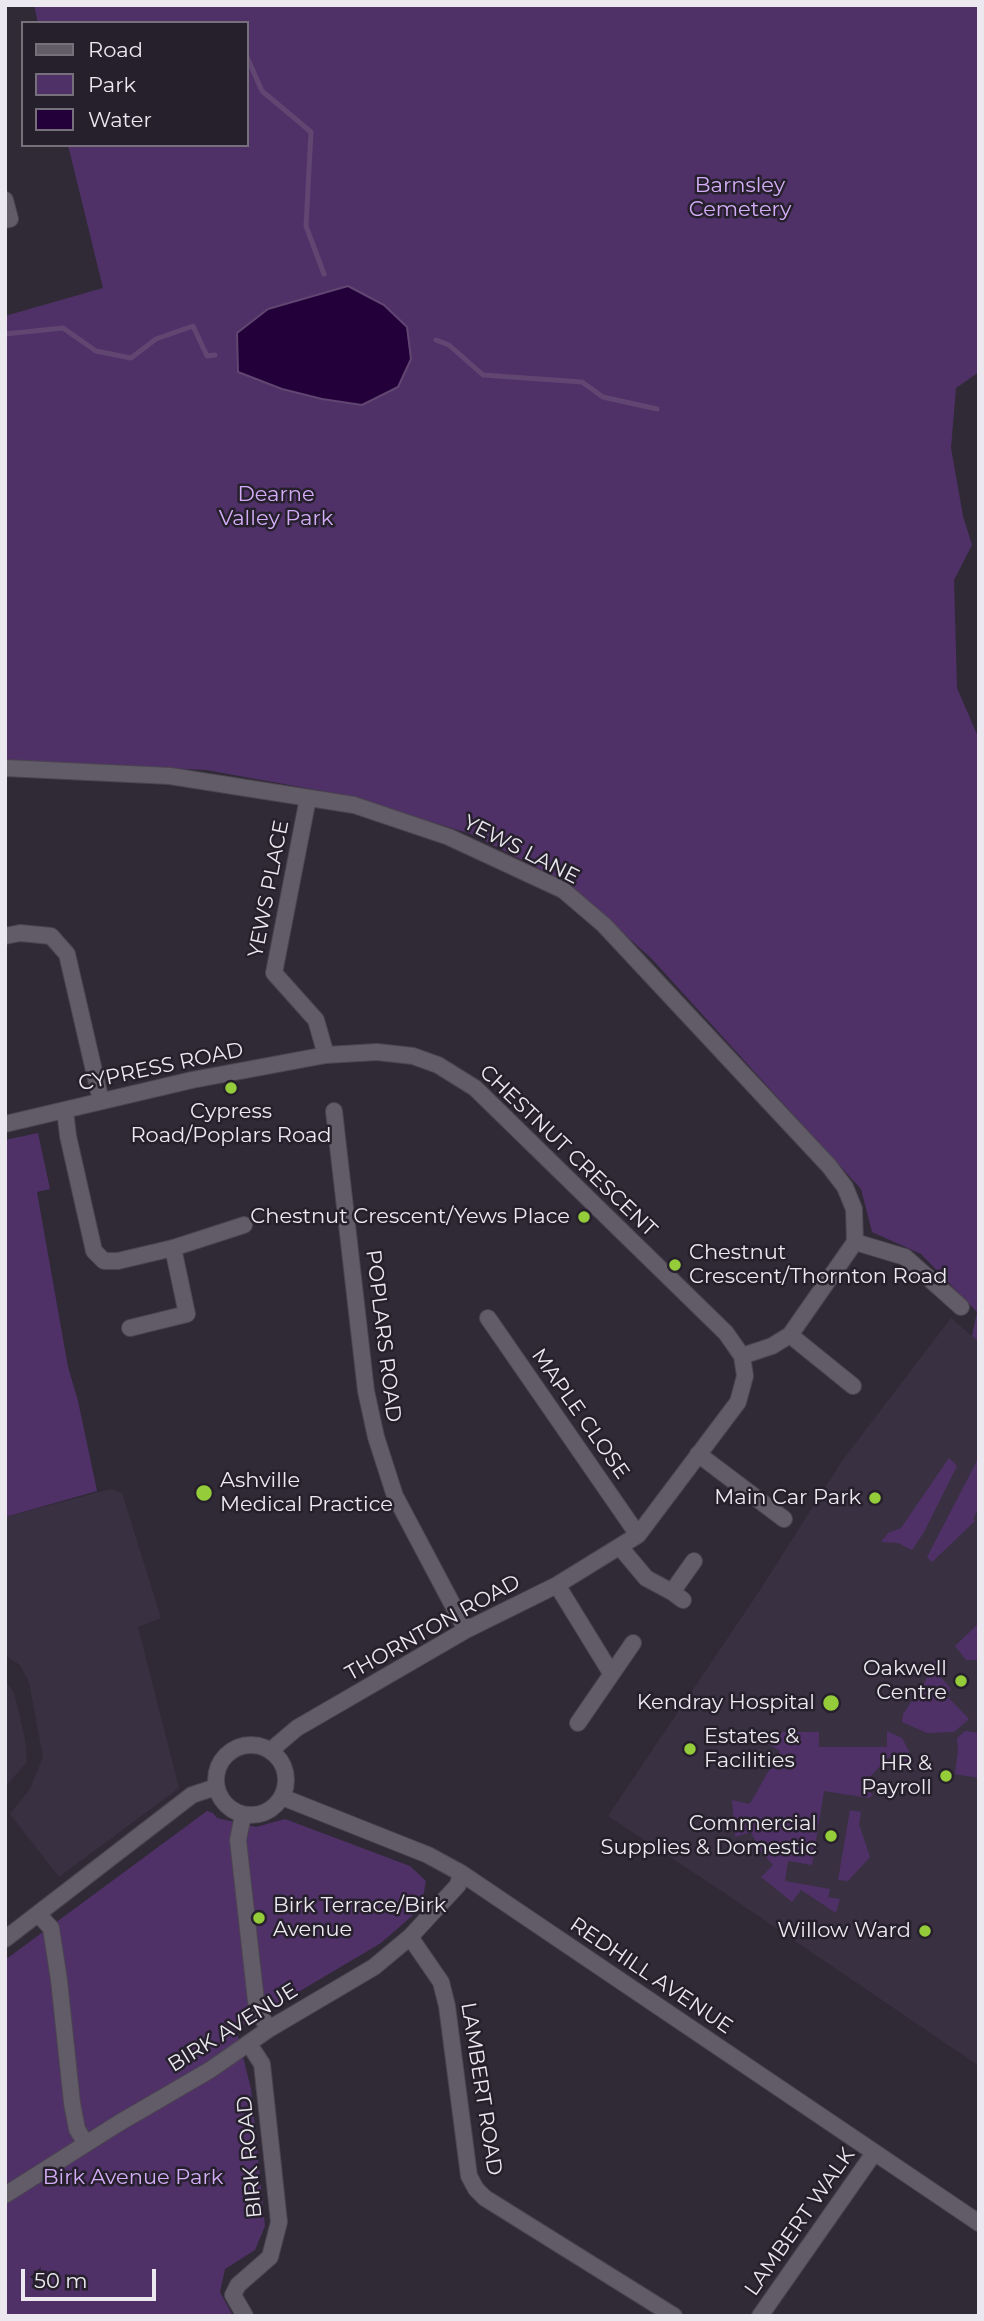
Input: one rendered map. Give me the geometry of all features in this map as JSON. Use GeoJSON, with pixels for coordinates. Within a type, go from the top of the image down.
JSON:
{"type":"FeatureCollection","features":[{"type":"Feature","properties":{"kind":"street"},"geometry":{"type":"LineString","coordinates":[[5,201],[10,219],[5,220]]}},
{"type":"Feature","properties":{"kind":"street","name":"YEWS LANE"},"geometry":{"type":"LineString","coordinates":[[5,768],[170,776],[354,805],[449,837],[563,890],[604,925],[829,1167],[845,1187],[854,1209],[855,1242]]}},
{"type":"Feature","properties":{"kind":"street","name":"YEWS PLACE"},"geometry":{"type":"LineString","coordinates":[[308,798],[274,973],[316,1020],[326,1055]]}},
{"type":"Feature","properties":{"kind":"street"},"geometry":{"type":"LineString","coordinates":[[5,936],[20,933],[51,936],[66,954],[101,1101]]}},
{"type":"Feature","properties":{"kind":"street","name":"CHESTNUT CRESCENT"},"geometry":{"type":"LineString","coordinates":[[326,1055],[377,1052],[413,1056],[438,1065],[465,1080],[726,1333],[742,1356]]}},
{"type":"Feature","properties":{"kind":"street","name":"CYPRESS ROAD"},"geometry":{"type":"LineString","coordinates":[[5,1124],[192,1080],[326,1055]]}},
{"type":"Feature","properties":{"kind":"street"},"geometry":{"type":"LineString","coordinates":[[65,1110],[68,1136],[94,1251],[104,1261],[118,1261],[173,1248],[244,1225]]}},
{"type":"Feature","properties":{"kind":"street","name":"POPLARS ROAD"},"geometry":{"type":"LineString","coordinates":[[334,1111],[366,1391],[376,1437],[395,1496],[466,1630]]}},
{"type":"Feature","properties":{"kind":"street"},"geometry":{"type":"LineString","coordinates":[[742,1356],[772,1346],[790,1335],[855,1242],[905,1257],[961,1307]]}},
{"type":"Feature","properties":{"kind":"street"},"geometry":{"type":"LineString","coordinates":[[130,1328],[187,1314],[173,1248]]}},
{"type":"Feature","properties":{"kind":"street","name":"MAPLE CLOSE"},"geometry":{"type":"LineString","coordinates":[[488,1318],[638,1535]]}},
{"type":"Feature","properties":{"kind":"street"},"geometry":{"type":"LineString","coordinates":[[790,1335],[853,1386]]}},
{"type":"Feature","properties":{"kind":"street","name":"THORNTON ROAD"},"geometry":{"type":"LineString","coordinates":[[270,1751],[297,1728],[466,1630],[557,1585],[638,1535],[738,1402],[745,1376],[742,1356]]}},
{"type":"Feature","properties":{"kind":"street"},"geometry":{"type":"LineString","coordinates":[[698,1454],[784,1519]]}},
{"type":"Feature","properties":{"kind":"street"},"geometry":{"type":"LineString","coordinates":[[620,1547],[646,1578],[678,1596],[694,1561]]}},
{"type":"Feature","properties":{"kind":"street"},"geometry":{"type":"LineString","coordinates":[[557,1585],[611,1673]]}},
{"type":"Feature","properties":{"kind":"street"},"geometry":{"type":"LineString","coordinates":[[578,1723],[633,1643]]}},
{"type":"Feature","properties":{"kind":"street"},"geometry":{"type":"LineString","coordinates":[[249,1745],[270,1751],[278,1758],[286,1777],[282,1797],[275,1807],[264,1813],[243,1815],[225,1804],[216,1787],[218,1768],[229,1753],[249,1745]]}},
{"type":"Feature","properties":{"kind":"street"},"geometry":{"type":"LineString","coordinates":[[5,1939],[192,1795],[216,1787]]}},
{"type":"Feature","properties":{"kind":"street","name":"REDHILL AVENUE"},"geometry":{"type":"LineString","coordinates":[[282,1797],[428,1855],[461,1873],[979,2223]]}},
{"type":"Feature","properties":{"kind":"street"},"geometry":{"type":"LineString","coordinates":[[243,1815],[238,1840],[256,2001],[269,2029]]}},
{"type":"Feature","properties":{"kind":"street","name":"BIRK AVENUE"},"geometry":{"type":"LineString","coordinates":[[5,2195],[269,2029],[374,1967],[410,1937],[458,1885],[461,1873]]}},
{"type":"Feature","properties":{"kind":"street"},"geometry":{"type":"LineString","coordinates":[[38,1914],[51,1928],[72,2103],[77,2129],[86,2144]]}},
{"type":"Feature","properties":{"kind":"street","name":"LAMBERT ROAD"},"geometry":{"type":"LineString","coordinates":[[410,1937],[441,1982],[447,2006],[469,2176],[476,2189],[485,2199],[674,2316]]}},
{"type":"Feature","properties":{"kind":"street","name":"BIRK ROAD"},"geometry":{"type":"LineString","coordinates":[[245,2316],[233,2295],[238,2285],[270,2257],[279,2222],[262,2064],[249,2044]]}},
{"type":"Feature","properties":{"kind":"street","name":"LAMBERT WALK"},"geometry":{"type":"LineString","coordinates":[[760,2316],[874,2152]]}},
{"type":"Feature","properties":{"kind":"shaded area","name":"Kendray Hospital"},"geometry":{"type":"Polygon","coordinates":[[[951,1318],[979,1342],[979,2066],[608,1816],[760,1590],[842,1461],[951,1318]]]}},
{"type":"Feature","properties":{"kind":"shaded area"},"geometry":{"type":"Polygon","coordinates":[[[111,1489],[122,1493],[161,1618],[138,1627],[179,1788],[59,1877],[10,1814],[30,1789],[43,1757],[29,1682],[20,1665],[5,1655],[5,1517],[111,1489]]]}},
{"type":"Feature","properties":{"kind":"shaded area"},"geometry":{"type":"Polygon","coordinates":[[[5,1680],[14,1693],[25,1739],[27,1762],[5,1787],[5,1680]]]}},
{"type":"Feature","properties":{"kind":"green space","name":"Dearne Valley Park"},"geometry":{"type":"Polygon","coordinates":[[[34,5],[979,5],[979,372],[956,388],[951,448],[963,516],[972,545],[954,580],[957,688],[979,739],[979,1342],[972,1336],[977,1312],[921,1254],[872,1232],[861,1189],[651,958],[567,883],[471,834],[345,795],[206,770],[5,760],[5,316],[103,288],[68,147],[248,147],[248,21],[38,21],[34,5]]]}},
{"type":"Feature","properties":{"kind":"green space"},"geometry":{"type":"Polygon","coordinates":[[[38,1133],[50,1189],[37,1192],[68,1367],[97,1491],[5,1517],[5,1140],[38,1133]]]}},
{"type":"Feature","properties":{"kind":"green space"},"geometry":{"type":"Polygon","coordinates":[[[979,1457],[979,1507],[973,1519],[975,1521],[932,1562],[927,1557],[979,1457]]]}},
{"type":"Feature","properties":{"kind":"green space"},"geometry":{"type":"Polygon","coordinates":[[[949,1458],[957,1466],[912,1550],[898,1543],[881,1542],[888,1533],[901,1528],[949,1458]]]}},
{"type":"Feature","properties":{"kind":"green space"},"geometry":{"type":"Polygon","coordinates":[[[979,1623],[979,1660],[966,1660],[955,1646],[979,1623]]]}},
{"type":"Feature","properties":{"kind":"green space"},"geometry":{"type":"Polygon","coordinates":[[[937,1659],[944,1666],[937,1673],[951,1689],[946,1695],[969,1719],[954,1732],[927,1733],[902,1722],[903,1714],[925,1682],[932,1663],[937,1659]]]}},
{"type":"Feature","properties":{"kind":"green space"},"geometry":{"type":"Polygon","coordinates":[[[887,1731],[902,1738],[909,1751],[907,1764],[901,1766],[890,1756],[862,1785],[873,1795],[869,1798],[824,1791],[812,1865],[788,1861],[785,1881],[830,1889],[828,1897],[840,1899],[836,1913],[801,1890],[792,1902],[761,1877],[773,1865],[760,1850],[751,1832],[735,1837],[732,1800],[749,1804],[751,1802],[780,1751],[765,1742],[776,1732],[819,1732],[819,1747],[887,1747],[887,1731]]]}},
{"type":"Feature","properties":{"kind":"green space"},"geometry":{"type":"Polygon","coordinates":[[[965,1731],[979,1733],[979,1778],[955,1774],[957,1738],[965,1731]]]}},
{"type":"Feature","properties":{"kind":"green space"},"geometry":{"type":"Polygon","coordinates":[[[850,1810],[861,1812],[859,1824],[870,1857],[848,1881],[838,1880],[850,1810]]]}},
{"type":"Feature","properties":{"kind":"green space","name":"Birk Avenue Park"},"geometry":{"type":"Polygon","coordinates":[[[207,1811],[217,1818],[256,1827],[285,1819],[410,1866],[426,1881],[421,1908],[381,1943],[236,2029],[251,2089],[265,2226],[255,2250],[225,2269],[220,2292],[233,2316],[5,2316],[5,1960],[207,1811]]]}},
{"type":"Feature","properties":{"kind":"water"},"geometry":{"type":"Polygon","coordinates":[[[348,286],[384,305],[407,327],[411,359],[398,387],[362,405],[282,389],[238,372],[237,333],[268,309],[348,286]]]}},
{"type":"Feature","properties":{"kind":"waterway"},"geometry":{"type":"LineString","coordinates":[[248,59],[262,91],[311,132],[306,226],[324,274]]}},
{"type":"Feature","properties":{"kind":"waterway"},"geometry":{"type":"LineString","coordinates":[[5,334],[63,328],[96,351],[131,358],[156,339],[193,326],[207,356],[215,355]]}},
{"type":"Feature","properties":{"kind":"waterway"},"geometry":{"type":"LineString","coordinates":[[436,340],[449,345],[483,375],[582,382],[603,397],[657,409]]}},
{"type":"Feature","properties":{"kind":"place","name":"Cypress Road/Poplars Road"},"geometry":{"type":"Point","coordinates":[231,1088]}},
{"type":"Feature","properties":{"kind":"place","name":"Chestnut Crescent/Yews Place"},"geometry":{"type":"Point","coordinates":[584,1217]}},
{"type":"Feature","properties":{"kind":"place","name":"Chestnut Crescent/Thornton Road"},"geometry":{"type":"Point","coordinates":[675,1265]}},
{"type":"Feature","properties":{"kind":"place","name":"Ashville Medical Practice"},"geometry":{"type":"Point","coordinates":[204,1493]}},
{"type":"Feature","properties":{"kind":"place","name":"Main Car Park"},"geometry":{"type":"Point","coordinates":[875,1498]}},
{"type":"Feature","properties":{"kind":"place","name":"Oakwell Centre"},"geometry":{"type":"Point","coordinates":[961,1681]}},
{"type":"Feature","properties":{"kind":"place","name":"Kendray Hospital"},"geometry":{"type":"Point","coordinates":[831,1703]}},
{"type":"Feature","properties":{"kind":"place","name":"Estates & Facilities"},"geometry":{"type":"Point","coordinates":[690,1749]}},
{"type":"Feature","properties":{"kind":"place","name":"HR & Payroll"},"geometry":{"type":"Point","coordinates":[946,1776]}},
{"type":"Feature","properties":{"kind":"place","name":"Commercial Supplies & Domestic"},"geometry":{"type":"Point","coordinates":[831,1836]}},
{"type":"Feature","properties":{"kind":"place","name":"Birk Terrace/Birk Avenue"},"geometry":{"type":"Point","coordinates":[259,1918]}},
{"type":"Feature","properties":{"kind":"place","name":"Willow Ward"},"geometry":{"type":"Point","coordinates":[925,1931]}},
{"type":"Feature","properties":{"kind":"park label","name":"Barnsley Cemetery"},"geometry":{"type":"Point","coordinates":[740,198]}}]}
